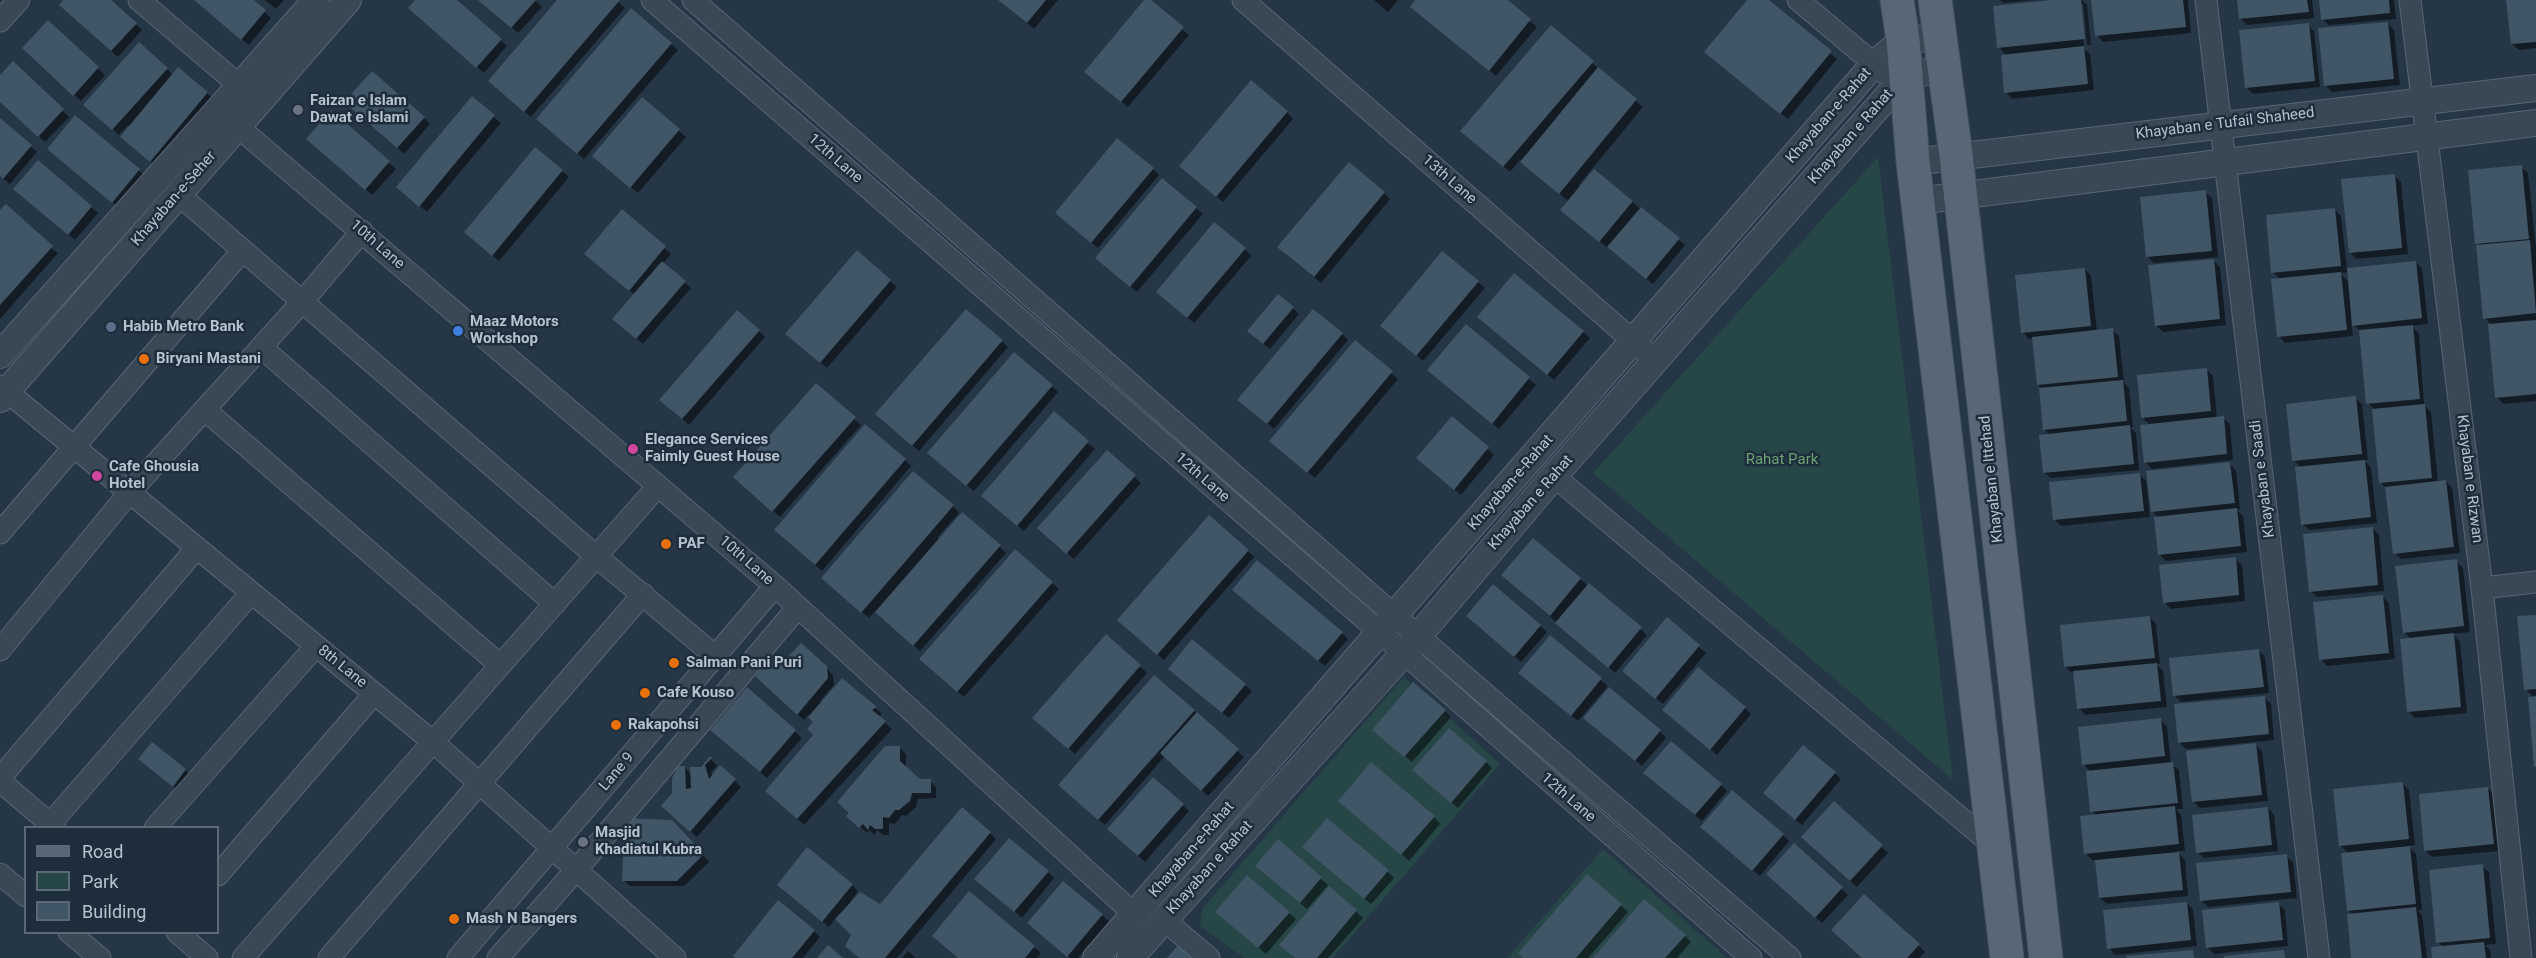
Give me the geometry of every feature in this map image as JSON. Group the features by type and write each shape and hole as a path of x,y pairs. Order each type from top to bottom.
{"main road":[{"path":"1897,0 1903,40 1902,80 1914,162 2007,958"},
{"name":"Khayaban e Ittehad","path":"1935,0 1956,155 2046,958"}],"street":[{"path":"0,21 19,0"},
{"path":"140,0 240,86"},
{"name":"Khayaban-e-Seher","path":"0,355 316,0"},
{"name":"Khayaban-e-Seher","path":"2,392 179,195 348,0"},
{"name":"12th Lane","path":"652,0 1388,625 1790,958"},
{"name":"12th Lane","path":"693,0 1388,625"},
{"name":"13th Lane","path":"1243,0 1655,360"},
{"path":"1798,0 1874,64 1902,80 1943,70"},
{"name":"Khayaban e Saadi","path":"2206,0 2319,958"},
{"name":"Khayaban e Rizwan","path":"2410,0 2482,588 2522,958"},
{"path":"1903,40 1941,37"},
{"name":"Khayaban-e-Rahat","path":"1096,958 1874,64 1903,40"},
{"name":"Khayaban e Rahat","path":"1130,958 1411,644 1554,476 1902,80"},
{"name":"Khayaban e Tufail Shaheed","path":"1914,162 1956,155 2536,88"},
{"path":"1918,201 2536,123"},
{"name":"10th Lane","path":"237,126 775,586 1135,915"},
{"path":"179,195 597,557 644,594 714,655"},
{"path":"0,651 129,494 302,302 362,231"},
{"path":"0,533 243,250"},
{"path":"261,347 555,604"},
{"name":"8th Lane","path":"2,392 74,447 432,741 675,958"},
{"path":"205,410 500,665"},
{"path":"1554,476 1994,846"},
{"path":"243,958 658,486"},
{"path":"196,549 0,779 52,826 251,593"},
{"path":"2482,588 2536,582"},
{"name":"Lane 9","path":"458,958 775,586"},
{"path":"329,958 644,594"},
{"path":"498,958 577,869 798,607"},
{"name":"12th Lane","path":"1411,644 1751,958"},
{"path":"157,826 316,646"},
{"path":"219,874 374,694"},
{"path":"0,874 24,894"},
{"path":"1163,919 1209,958"},
{"path":"70,934 100,958"},
{"path":"178,934 207,958"}],"green space":[{"name":"Rahat Park","path":"1878,157 1953,780 1593,473"},
{"path":"1404,677 1500,764 1333,958 1244,958 1200,926 1202,909"},
{"path":"1603,849 1727,958 1507,958"}],"building":[{"path":"63,0 111,0 137,23 111,51 59,5"},
{"path":"194,0 254,0 266,10 241,40"},
{"path":"415,0 457,0 502,39 476,68 408,8"},
{"path":"478,0 536,0 511,28"},
{"path":"557,0 620,0 524,112 488,81"},
{"path":"998,0 1046,0 1027,23"},
{"path":"1144,0 1151,0 1184,27 1121,102 1084,72"},
{"path":"1415,0 1508,0 1531,19 1489,71 1410,7"},
{"path":"1747,0 1769,0 1832,51 1780,114 1704,52"},
{"path":"2052,0 2081,0 2085,39 1997,48 1993,6"},
{"path":"2091,0 2183,0 2186,27 2095,36"},
{"path":"2237,0 2307,0 2309,12 2239,19"},
{"path":"2319,0 2389,0 2390,13 2321,20"},
{"path":"2506,0 2536,0 2536,42 2511,44"},
{"path":"631,8 672,43 577,154 536,119"},
{"path":"48,20 99,67 73,96 22,48"},
{"path":"2388,22 2394,79 2324,86 2318,28"},
{"path":"2309,23 2315,81 2245,88 2239,30"},
{"path":"1551,25 1594,61 1503,167 1460,131"},
{"path":"139,42 168,68 112,130 83,105"},
{"path":"2084,46 2088,84 2004,93 2001,55"},
{"path":"13,61 64,109 38,137 0,102 0,75"},
{"path":"178,67 208,92 150,162 120,137"},
{"path":"1598,67 1637,99 1559,194 1520,162"},
{"path":"372,71 425,117 397,148 344,102"},
{"path":"1251,80 1288,111 1216,197 1179,166"},
{"path":"472,96 495,115 419,207 396,187"},
{"path":"642,97 680,129 630,188 592,156"},
{"path":"331,110 390,161 365,190 306,139"},
{"path":"75,115 140,169 112,203 47,149"},
{"path":"0,118 32,145 3,179 0,176"},
{"path":"1117,138 1154,168 1091,243 1055,213"},
{"path":"535,147 563,170 492,256 464,232"},
{"path":"38,160 92,206 68,235 13,189"},
{"path":"1349,162 1385,192 1314,277 1277,247"},
{"path":"2522,165 2529,239 2475,244 2468,170"},
{"path":"1594,169 1633,201 1599,242 1560,210"},
{"path":"2395,174 2402,248 2349,253 2341,179"},
{"path":"1162,178 1197,207 1130,287 1095,258"},
{"path":"2206,190 2212,251 2146,257 2140,197"},
{"path":"6,204 53,246 0,305 0,210"},
{"path":"1641,207 1680,238 1646,279 1607,247"},
{"path":"2335,208 2341,266 2271,273 2266,215"},
{"path":"622,209 666,246 629,291 584,254"},
{"path":"1214,222 1246,248 1187,318 1156,292"},
{"path":"2530,240 2536,313 2483,319 2476,245"},
{"path":"857,250 891,280 820,363 785,334"},
{"path":"1442,251 1479,281 1416,356 1380,326"},
{"path":"2214,259 2220,319 2155,326 2148,265"},
{"path":"662,261 686,281 636,339 612,319"},
{"path":"2416,261 2422,318 2352,326 2347,268"},
{"path":"2085,268 2091,326 2021,333 2015,275"},
{"path":"2341,272 2347,330 2277,337 2271,279"},
{"path":"1514,273 1584,331 1547,375 1477,317"},
{"path":"1278,294 1294,307 1263,344 1247,331"},
{"path":"966,309 1003,340 912,446 875,414"},
{"path":"1313,309 1343,333 1267,424 1237,400"},
{"path":"737,310 760,330 682,419 659,400"},
{"path":"2536,320 2536,394 2495,398 2488,324"},
{"path":"1466,324 1530,377 1492,424 1427,370"},
{"path":"2413,325 2420,399 2366,404 2359,330"},
{"path":"2113,328 2118,377 2037,385 2032,337"},
{"path":"1355,340 1393,371 1307,473 1269,441"},
{"path":"1014,352 1053,385 966,486 927,453"},
{"path":"2207,368 2211,411 2141,418 2137,375"},
{"path":"2123,380 2127,421 2043,430 2039,388"},
{"path":"816,383 856,417 772,512 733,477"},
{"path":"2356,396 2362,454 2292,461 2286,404"},
{"path":"2425,404 2432,478 2379,483 2372,409"},
{"path":"1054,411 1089,441 1017,526 981,496"},
{"path":"1452,416 1489,447 1454,490 1416,458"},
{"path":"2224,416 2227,454 2144,463 2140,425"},
{"path":"865,424 906,459 815,565 774,530"},
{"path":"2130,425 2134,464 2043,473 2039,435"},
{"path":"1107,450 1136,475 1066,554 1037,528"},
{"path":"2365,460 2371,517 2301,525 2295,467"},
{"path":"2230,462 2235,503 2151,512 2146,471"},
{"path":"913,471 954,505 861,613 821,578"},
{"path":"2140,473 2144,511 2053,520 2049,482"},
{"path":"2446,480 2454,547 2393,554 2385,487"},
{"path":"2237,508 2241,546 2158,555 2154,517"},
{"path":"962,512 1001,545 913,646 875,612"},
{"path":"1209,515 1249,550 1157,655 1117,620"},
{"path":"2373,527 2378,585 2309,592 2303,534"},
{"path":"1533,538 1581,578 1550,616 1501,575"},
{"path":"1015,549 1053,582 957,692 919,659"},
{"path":"2236,557 2239,595 2163,603 2159,565"},
{"path":"2457,559 2464,626 2403,633 2395,566"},
{"path":"1257,560 1343,632 1318,661 1232,590"},
{"path":"1589,583 1642,627 1608,668 1555,623"},
{"path":"1493,584 1541,625 1514,657 1466,616"},
{"path":"2383,595 2389,653 2319,660 2313,602"},
{"path":"2536,615 2536,689 2524,690 2517,616"},
{"path":"2150,616 2155,658 2064,667 2060,625"},
{"path":"1667,617 1700,645 1655,699 1622,671"},
{"path":"2454,633 2461,707 2407,712 2400,639"},
{"path":"1106,634 1141,665 1068,749 1032,718"},
{"path":"1550,635 1602,678 1571,716 1518,673"},
{"path":"1192,639 1246,684 1222,713 1168,669"},
{"path":"801,643 827,666 828,678 797,715 755,676 775,654 783,662"},
{"path":"2259,649 2264,687 2173,696 2169,658"},
{"path":"2157,663 2161,701 2077,709 2073,671"},
{"path":"1698,667 1746,707 1710,750 1662,710"},
{"path":"1154,675 1195,710 1098,820 1058,785"},
{"path":"842,678 877,707 872,710 886,721 797,819 765,791 813,735 807,729 813,722 808,717"},
{"path":"1413,682 1446,710 1404,757 1372,730"},
{"path":"747,687 796,730 760,772 710,730"},
{"path":"1609,687 1661,730 1635,761 1583,718"},
{"path":"2265,696 2269,734 2178,743 2174,704"},
{"path":"2536,696 2536,767 2534,767 2528,697"},
{"path":"1197,712 1239,749 1201,791 1160,753"},
{"path":"2161,718 2165,756 2082,765 2078,727"},
{"path":"1449,728 1487,761 1451,803 1412,770"},
{"path":"1671,741 1722,784 1695,815 1643,773"},
{"path":"152,742 186,769 173,787 138,759"},
{"path":"2256,743 2262,795 2192,802 2186,751"},
{"path":"1803,745 1836,772 1795,820 1763,793"},
{"path":"885,746 900,746 900,761 920,779 931,779 931,793 912,793 910,801 899,810 895,810 889,818 883,817 883,829 875,829 870,825 868,830 863,824 859,828 846,816 849,813 837,802"},
{"path":"710,756 712,758 705,765 709,779 720,765 736,779 690,832 661,806 672,793 672,778 678,766 685,766 686,789 691,788 690,767 701,767"},
{"path":"1371,762 1435,816 1401,855 1338,801"},
{"path":"2173,762 2178,803 2090,812 2086,771"},
{"path":"1153,777 1184,804 1138,856 1107,829"},
{"path":"2403,782 2409,839 2339,846 2333,789"},
{"path":"2488,787 2494,844 2424,851 2419,794"},
{"path":"1732,790 1784,834 1752,871 1700,827"},
{"path":"1834,801 1883,845 1850,881 1801,837"},
{"path":"2175,806 2179,844 2084,854 2080,816"},
{"path":"962,807 991,832 885,958 859,958 845,946 851,935 835,919 860,892 880,904"},
{"path":"2268,807 2272,845 2196,853 2192,815"},
{"path":"625,818 672,820 704,854 677,881 622,881"},
{"path":"1327,818 1389,870 1364,899 1302,847"},
{"path":"1009,838 1049,871 1014,912 974,879"},
{"path":"1278,839 1322,877 1300,903 1255,866"},
{"path":"1794,843 1843,887 1815,918 1766,874"},
{"path":"2410,846 2416,904 2347,911 2341,853"},
{"path":"807,847 853,884 822,922 777,885"},
{"path":"2179,852 2183,890 2099,898 2095,860"},
{"path":"2287,854 2291,892 2200,901 2196,863"},
{"path":"2483,864 2490,938 2436,943 2429,870"},
{"path":"1587,874 1622,904 1576,958 1523,958 1518,953"},
{"path":"1247,875 1290,912 1258,948 1215,912"},
{"path":"1063,881 1103,914 1067,957 1027,923"},
{"path":"1329,886 1357,910 1317,958 1295,958 1279,945"},
{"path":"969,891 1035,946 1025,958 958,958 932,936"},
{"path":"1864,894 1920,944 1907,958 1862,958 1831,930"},
{"path":"1644,899 1686,935 1665,958 1593,958"},
{"path":"778,900 815,930 792,958 735,958 733,956"},
{"path":"2187,902 2191,940 2107,949 2103,910"},
{"path":"2279,902 2283,940 2206,948 2202,910"},
{"path":"2416,907 2422,958 2351,958 2347,914"},
{"path":"2484,942 2486,958 2432,958 2431,947"},
{"path":"1179,944 1196,958 1167,958"},
{"path":"828,945 843,958 817,958"},
{"path":"2193,950 2194,958 2126,958 2126,956"},
{"path":"2284,950 2285,958 2224,958 2224,956"}],"place":[{"name":"Faizan e Islam Dawat e Islami","path":"298,110"},
{"name":"Habib Metro Bank","path":"111,327"},
{"name":"Maaz Motors Workshop","path":"458,331"},
{"name":"Biryani Mastani","path":"144,359"},
{"name":"Elegance Services Faimly Guest House","path":"633,449"},
{"name":"Cafe Ghousia Hotel","path":"97,476"},
{"name":"PAF","path":"666,544"},
{"name":"Salman Pani Puri","path":"674,663"},
{"name":"Cafe Kouso","path":"645,693"},
{"name":"Rakapohsi","path":"616,725"},
{"name":"Masjid Khadiatul Kubra","path":"583,842"},
{"name":"Mash N Bangers","path":"454,919"}]}
